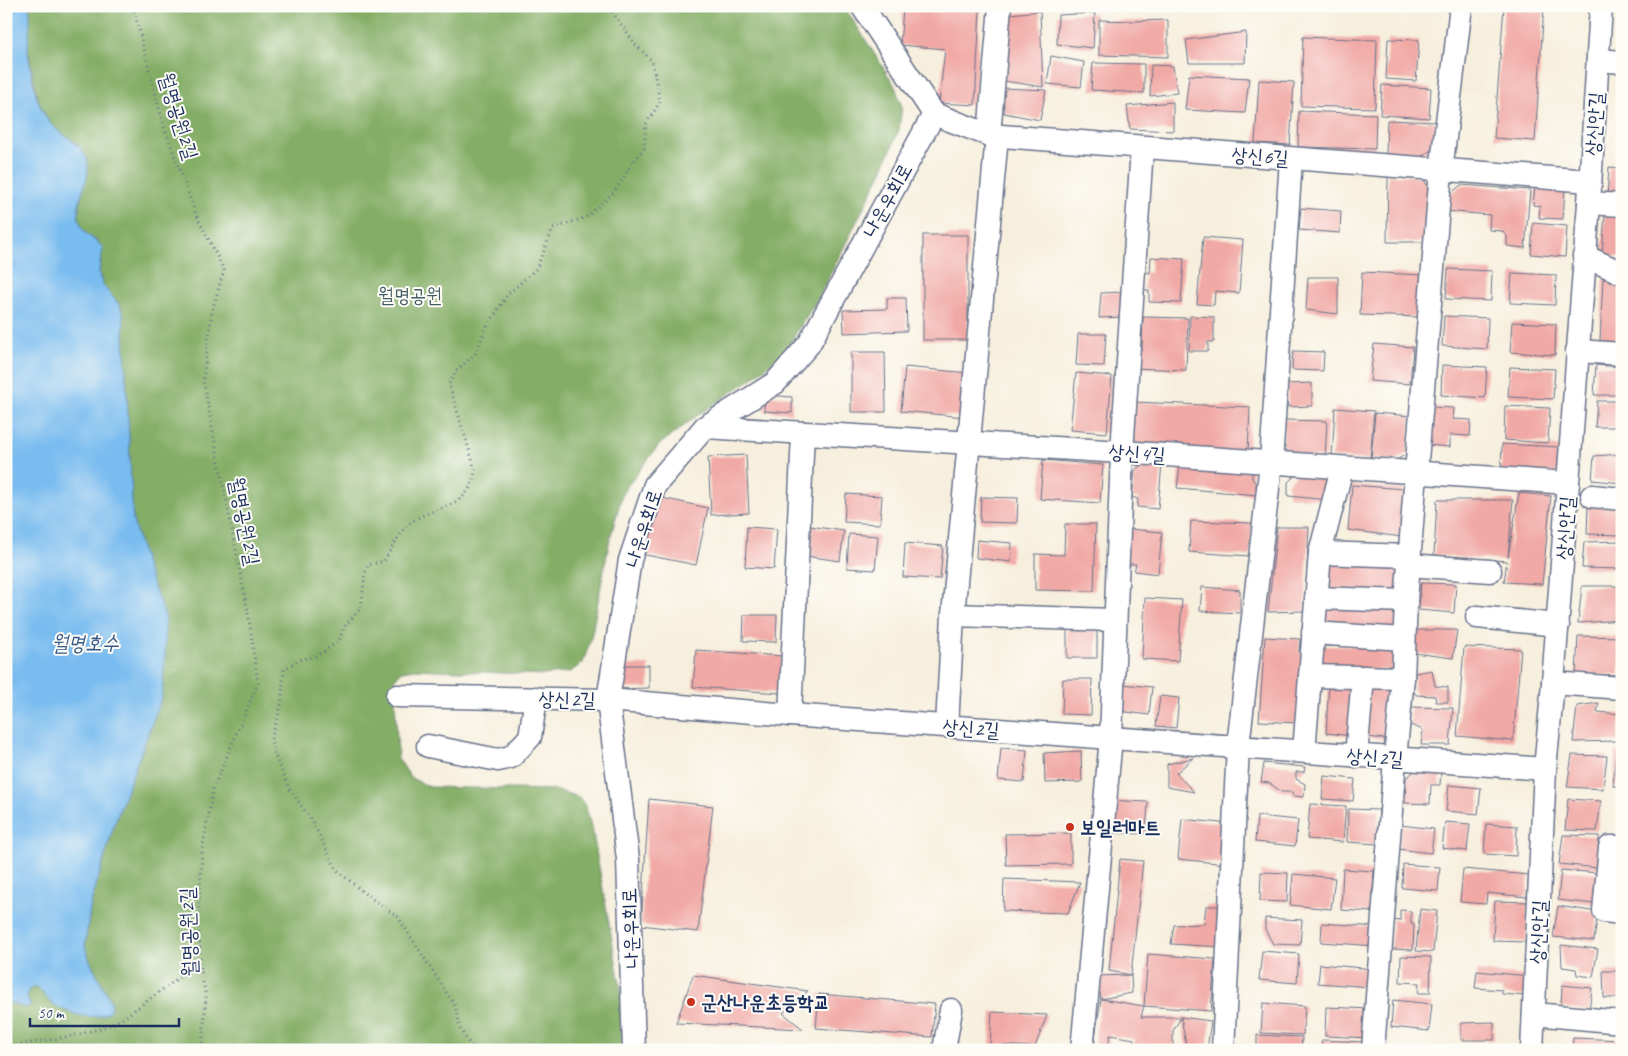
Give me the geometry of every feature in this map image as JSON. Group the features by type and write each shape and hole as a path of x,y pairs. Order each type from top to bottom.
{"street":[{"path":"862,6 934,114"},
{"path":"947,726 954,615 993,136 1000,6"},
{"path":"1373,1050 1395,758 1403,678 1409,560 1441,171 1461,6"},
{"name":"상신안길","path":"1532,1050 1545,769 1554,683 1601,6"},
{"path":"1598,60 1622,62"},
{"name":"상신6길","path":"934,114 993,136 1441,171 1589,192 1622,205"},
{"name":"나운우회로","path":"634,1050 628,859 608,700 630,560 655,484 705,427 774,383 808,344 934,114"},
{"path":"1082,1050 1112,738 1122,452 1142,148"},
{"path":"1223,1050 1238,746 1271,463 1291,159"},
{"path":"1584,256 1622,273"},
{"path":"1577,351 1622,354"},
{"name":"상신4길","path":"705,427 1122,452 1568,484"},
{"path":"790,715 803,433"},
{"path":"1304,752 1320,554 1342,468"},
{"path":"1592,496 1622,499"},
{"path":"1320,554 1409,560 1490,571"},
{"path":"1316,598 1406,601"},
{"path":"954,615 1115,620"},
{"path":"1477,617 1558,625"},
{"path":"1313,633 1404,639"},
{"path":"1310,676 1403,678"},
{"path":"1356,756 1363,677"},
{"path":"1554,683 1622,688"},
{"name":"상신2길","path":"397,696 608,700 790,715 1545,769"},
{"path":"428,746 498,760 511,758 530,737 536,698"},
{"path":"1622,847 1610,847 1604,911 1622,913"},
{"path":"944,1050 951,1010"},
{"path":"1534,1014 1622,1022"}],"path":[{"name":"월명공원2길","path":"133,6 164,127 196,214 224,270 212,311 203,380 248,612 258,683 213,789 202,851 198,922 201,970 206,997 202,1050"},
{"path":"475,1050 460,1028 455,1006 398,917 364,893 336,869 314,824 289,788 276,758 271,739 281,706 284,670 298,660 317,656 339,641 344,627 361,608 364,574 368,565 384,561 394,543 412,521 462,498 473,483 475,469 449,384 456,371 476,353 485,330 508,294 536,269 553,228 588,216 615,191 644,148 646,124 660,102 652,61 636,45 608,6"},
{"path":"6,1047 100,1029 122,1020 184,974 201,970"}],"green space":[{"name":"월명공원","path":"29,6 844,6 895,86 902,107 899,130 882,171 819,297 783,353 754,377 698,415 659,445 623,492 610,539 591,638 583,663 570,672 544,675 416,669 402,671 394,680 398,758 411,778 430,787 555,790 579,797 586,807 593,834 632,1050 6,1050 6,1001 18,1007 31,1005 27,996 31,987 37,987 46,997 93,1016 105,1015 110,1010 111,1002 90,961 85,946 91,903 115,822 162,696 165,654 147,569 133,521 123,313 120,304 104,288 99,272 102,257 98,241 88,235 82,228 79,220 80,201 88,171 75,142 54,128 38,100 28,50"}],"water":[{"name":"월명호수","path":"6,6 29,6 28,53 39,104 53,126 77,144 86,157 88,166 78,208 79,218 84,231 103,248 99,269 100,278 102,284 121,307 123,313 133,521 147,569 165,616 162,696 115,822 91,903 85,946 90,961 111,1002 110,1010 104,1014 89,1017 72,1013 56,1006 37,987 31,987 28,992 27,998 31,1005 26,1008 6,1001"}],"building":[{"path":"1504,6 1544,6 1535,141 1494,138"},
{"path":"903,8 980,9 975,105 939,103 945,49 900,45"},
{"path":"1040,11 1043,87 1004,81 1009,14"},
{"path":"1095,13 1093,48 1057,44 1058,15"},
{"path":"1099,20 1168,20 1168,57 1099,55"},
{"path":"1246,32 1245,63 1189,63 1186,40"},
{"path":"1303,37 1377,40 1375,108 1301,106"},
{"path":"1388,39 1419,40 1416,81 1386,79"},
{"path":"1051,56 1084,62 1081,87 1047,84"},
{"path":"1093,63 1144,64 1144,93 1091,90"},
{"path":"1151,65 1173,66 1177,93 1150,96"},
{"path":"1189,75 1249,78 1245,113 1185,110"},
{"path":"1259,80 1294,82 1290,145 1255,143"},
{"path":"1382,85 1431,88 1429,118 1380,115"},
{"path":"1003,88 1046,90 1040,120 1004,113"},
{"path":"1173,102 1173,131 1130,129 1127,106"},
{"path":"1299,111 1376,114 1375,149 1298,147"},
{"path":"1387,120 1436,122 1435,147 1421,157 1386,155"},
{"path":"1609,167 1622,168 1622,198 1607,197"},
{"path":"1388,175 1421,176 1430,189 1430,242 1387,242"},
{"path":"1461,185 1530,190 1525,248 1507,246 1507,236 1502,231 1489,230 1490,215 1445,211 1446,197"},
{"path":"1535,187 1565,189 1563,219 1539,218 1540,206 1533,205"},
{"path":"1301,208 1341,211 1340,233 1299,230"},
{"path":"1605,213 1622,214 1622,257 1602,255"},
{"path":"1533,223 1567,226 1565,257 1531,254"},
{"path":"923,235 968,235 968,340 923,340"},
{"path":"1203,237 1243,240 1239,293 1215,291 1214,305 1197,304"},
{"path":"1151,257 1184,259 1181,303 1149,302 1149,291 1144,289 1145,272 1150,273"},
{"path":"1448,269 1492,271 1491,301 1446,299"},
{"path":"1362,272 1422,275 1420,317 1360,315"},
{"path":"1512,273 1556,275 1555,305 1510,303"},
{"path":"1308,277 1338,277 1338,314 1306,310"},
{"path":"1603,279 1622,280 1622,331 1617,342 1600,341"},
{"path":"1124,292 1124,317 1099,318 1101,293"},
{"path":"887,298 906,298 907,331 844,333 843,310 887,309"},
{"path":"1190,316 1214,317 1214,342 1208,342 1208,351 1189,351"},
{"path":"1444,316 1488,318 1487,349 1442,346"},
{"path":"1143,317 1188,318 1186,370 1132,368 1133,348 1142,349"},
{"path":"1512,322 1556,324 1555,355 1510,352"},
{"path":"1078,334 1106,334 1104,366 1076,365"},
{"path":"1374,344 1413,347 1410,384 1370,381"},
{"path":"1293,351 1324,352 1323,371 1292,370"},
{"path":"851,352 885,352 886,412 851,412"},
{"path":"1442,365 1487,367 1485,398 1441,395"},
{"path":"1596,365 1622,367 1620,395 1594,395"},
{"path":"905,367 969,373 965,417 901,411"},
{"path":"1510,367 1555,369 1553,399 1508,397"},
{"path":"1076,373 1112,376 1107,433 1070,430"},
{"path":"1312,383 1312,406 1288,407 1287,384"},
{"path":"765,395 792,397 792,413 764,411"},
{"path":"1597,401 1616,401 1615,427 1595,427"},
{"path":"1134,402 1250,407 1248,453 1132,448"},
{"path":"1505,406 1550,408 1548,443 1504,440"},
{"path":"1430,407 1454,408 1453,419 1471,420 1470,436 1450,435 1450,447 1427,445"},
{"path":"1335,408 1374,411 1370,460 1332,457"},
{"path":"1375,413 1411,416 1408,453 1395,461 1371,459"},
{"path":"1284,420 1327,421 1325,457 1290,456 1283,443"},
{"path":"1502,444 1559,447 1557,473 1501,470"},
{"path":"1622,454 1622,483 1592,480 1594,456"},
{"path":"746,455 749,513 711,515 708,457"},
{"path":"1043,460 1103,465 1100,503 1040,499"},
{"path":"1145,462 1162,463 1158,509 1137,507 1138,499 1132,497 1135,470"},
{"path":"1180,466 1252,469 1252,478 1256,484 1257,495 1177,488"},
{"path":"1299,472 1329,475 1329,500 1288,496 1288,482"},
{"path":"1352,485 1404,489 1402,537 1348,530"},
{"path":"1519,493 1551,496 1542,584 1504,582 1507,561 1434,555 1437,500 1513,500 1508,557"},
{"path":"846,494 882,496 880,524 844,522"},
{"path":"653,496 708,508 696,565 641,554"},
{"path":"981,497 1018,498 1017,523 980,522"},
{"path":"1622,505 1622,535 1587,534 1588,506"},
{"path":"1191,521 1253,523 1250,556 1189,552"},
{"path":"1065,524 1096,524 1094,591 1035,590 1035,554 1064,555"},
{"path":"810,526 844,531 840,561 806,556"},
{"path":"747,527 777,529 774,569 745,567"},
{"path":"1277,527 1309,527 1305,611 1268,612"},
{"path":"1129,529 1162,532 1158,574 1134,571 1136,564 1126,564"},
{"path":"849,534 878,536 875,570 847,568"},
{"path":"977,540 1012,543 1011,562 976,558"},
{"path":"1622,541 1622,569 1582,568 1584,542"},
{"path":"905,543 943,546 940,579 903,577"},
{"path":"1323,563 1403,568 1403,593 1320,590"},
{"path":"1421,583 1456,584 1454,613 1419,610"},
{"path":"1582,586 1622,586 1622,620 1578,623"},
{"path":"1202,587 1240,590 1240,613 1200,611"},
{"path":"1145,598 1182,600 1178,661 1142,659"},
{"path":"1326,604 1399,609 1399,632 1325,626"},
{"path":"744,615 777,615 776,642 743,641"},
{"path":"1067,629 1097,630 1097,658 1067,658"},
{"path":"1415,630 1457,630 1453,658 1414,653"},
{"path":"1578,636 1622,637 1622,654 1618,675 1576,674"},
{"path":"1265,637 1300,639 1299,652 1304,654 1297,723 1259,721"},
{"path":"1322,646 1397,647 1397,670 1320,669"},
{"path":"1464,647 1521,649 1513,741 1457,736"},
{"path":"696,650 782,656 780,693 693,687"},
{"path":"615,665 649,665 649,688 615,689"},
{"path":"1432,670 1435,686 1448,687 1448,702 1436,702 1435,696 1416,695 1413,690 1415,673"},
{"path":"1063,679 1092,679 1091,715 1062,714"},
{"path":"1329,682 1357,682 1352,736 1326,733"},
{"path":"1369,683 1395,687 1386,739 1366,737"},
{"path":"1122,684 1152,687 1149,715 1119,711"},
{"path":"1160,696 1179,698 1176,728 1156,726"},
{"path":"1599,703 1597,712 1621,714 1618,741 1573,742 1577,706"},
{"path":"1411,707 1453,708 1450,745 1421,745 1423,730 1410,725"},
{"path":"1001,748 1027,750 1024,782 998,780"},
{"path":"1081,751 1082,782 1045,783 1044,753"},
{"path":"1616,751 1622,751 1622,787 1613,786"},
{"path":"1572,755 1607,756 1603,789 1567,787"},
{"path":"1193,758 1176,773 1194,792 1167,787 1167,764"},
{"path":"1264,763 1305,767 1304,772 1296,772 1296,779 1305,784 1304,797 1293,796 1292,792 1282,792 1269,783 1261,782"},
{"path":"1417,769 1441,770 1440,785 1431,785 1430,804 1405,803 1406,778"},
{"path":"1324,776 1355,779 1353,801 1322,799"},
{"path":"1449,785 1481,788 1478,814 1446,811"},
{"path":"649,799 713,806 698,932 641,925"},
{"path":"1568,799 1601,801 1597,831 1565,830"},
{"path":"1105,800 1148,802 1146,834 1116,833"},
{"path":"1310,804 1346,806 1343,842 1307,839"},
{"path":"1348,809 1379,810 1377,844 1347,842"},
{"path":"1257,816 1298,820 1295,846 1255,842"},
{"path":"1182,819 1230,824 1226,864 1178,859"},
{"path":"1445,822 1470,824 1467,851 1442,848"},
{"path":"1486,824 1517,826 1516,856 1484,854"},
{"path":"1401,825 1434,829 1431,853 1398,849"},
{"path":"1071,833 1071,864 1006,865 1005,834"},
{"path":"1563,835 1599,836 1598,868 1559,864"},
{"path":"1614,854 1622,855 1622,900 1611,899"},
{"path":"1120,859 1143,861 1131,975 1109,971"},
{"path":"1403,864 1440,867 1438,891 1402,888"},
{"path":"1343,869 1374,871 1372,912 1341,910"},
{"path":"1463,869 1529,875 1527,897 1487,893 1486,904 1460,902"},
{"path":"1561,870 1599,873 1595,904 1558,900"},
{"path":"1261,872 1288,873 1287,902 1260,901"},
{"path":"1293,874 1335,878 1331,909 1290,905"},
{"path":"1004,879 1080,882 1068,913 1003,911"},
{"path":"1495,901 1528,902 1526,942 1493,941"},
{"path":"1206,906 1228,906 1224,947 1171,944 1174,925 1204,924"},
{"path":"1558,906 1598,912 1594,941 1553,937"},
{"path":"1420,909 1437,911 1433,952 1416,951"},
{"path":"1400,910 1411,911 1411,923 1414,923 1413,950 1391,949 1392,920 1400,921"},
{"path":"1265,918 1302,920 1300,945 1273,944 1265,929"},
{"path":"1322,923 1377,927 1376,946 1321,942"},
{"path":"1561,945 1598,949 1593,977 1577,975 1576,969 1562,967"},
{"path":"1262,951 1299,954 1297,983 1259,980"},
{"path":"1148,954 1215,959 1211,1011 1144,1006"},
{"path":"1401,956 1431,957 1430,993 1418,993 1419,983 1400,982"},
{"path":"1320,964 1373,969 1371,987 1318,983"},
{"path":"1477,971 1528,976 1526,996 1502,994 1502,990 1475,988"},
{"path":"1603,971 1622,971 1622,998 1604,998"},
{"path":"693,975 808,991 783,1013 803,1029 676,1023"},
{"path":"1131,975 1132,993 1101,999 1097,976"},
{"path":"1562,985 1592,988 1589,1011 1561,1007"},
{"path":"819,994 935,1004 932,1037 816,1028"},
{"path":"1101,999 1144,1006 1141,1017 1181,1017 1173,1031 1173,1050 1131,1050 1134,1039 1110,1035 1108,1050 1093,1050"},
{"path":"1393,1000 1432,1004 1429,1031 1391,1027"},
{"path":"1263,1003 1305,1006 1303,1035 1261,1033"},
{"path":"1326,1007 1371,1009 1369,1038 1325,1036"},
{"path":"992,1012 1047,1015 1035,1047 990,1045"},
{"path":"1181,1017 1211,1021 1207,1050 1187,1050"},
{"path":"1494,1022 1494,1040 1461,1040 1461,1023"},
{"path":"1257,1035 1302,1037 1301,1050 1257,1050"},
{"path":"1573,1038 1622,1040 1622,1050 1572,1050"},
{"path":"1322,1040 1366,1042 1366,1050 1321,1050"}],"place":[{"name":"보일러마트","path":"1070,827"},
{"name":"군산나운초등학교","path":"691,1002"}]}
